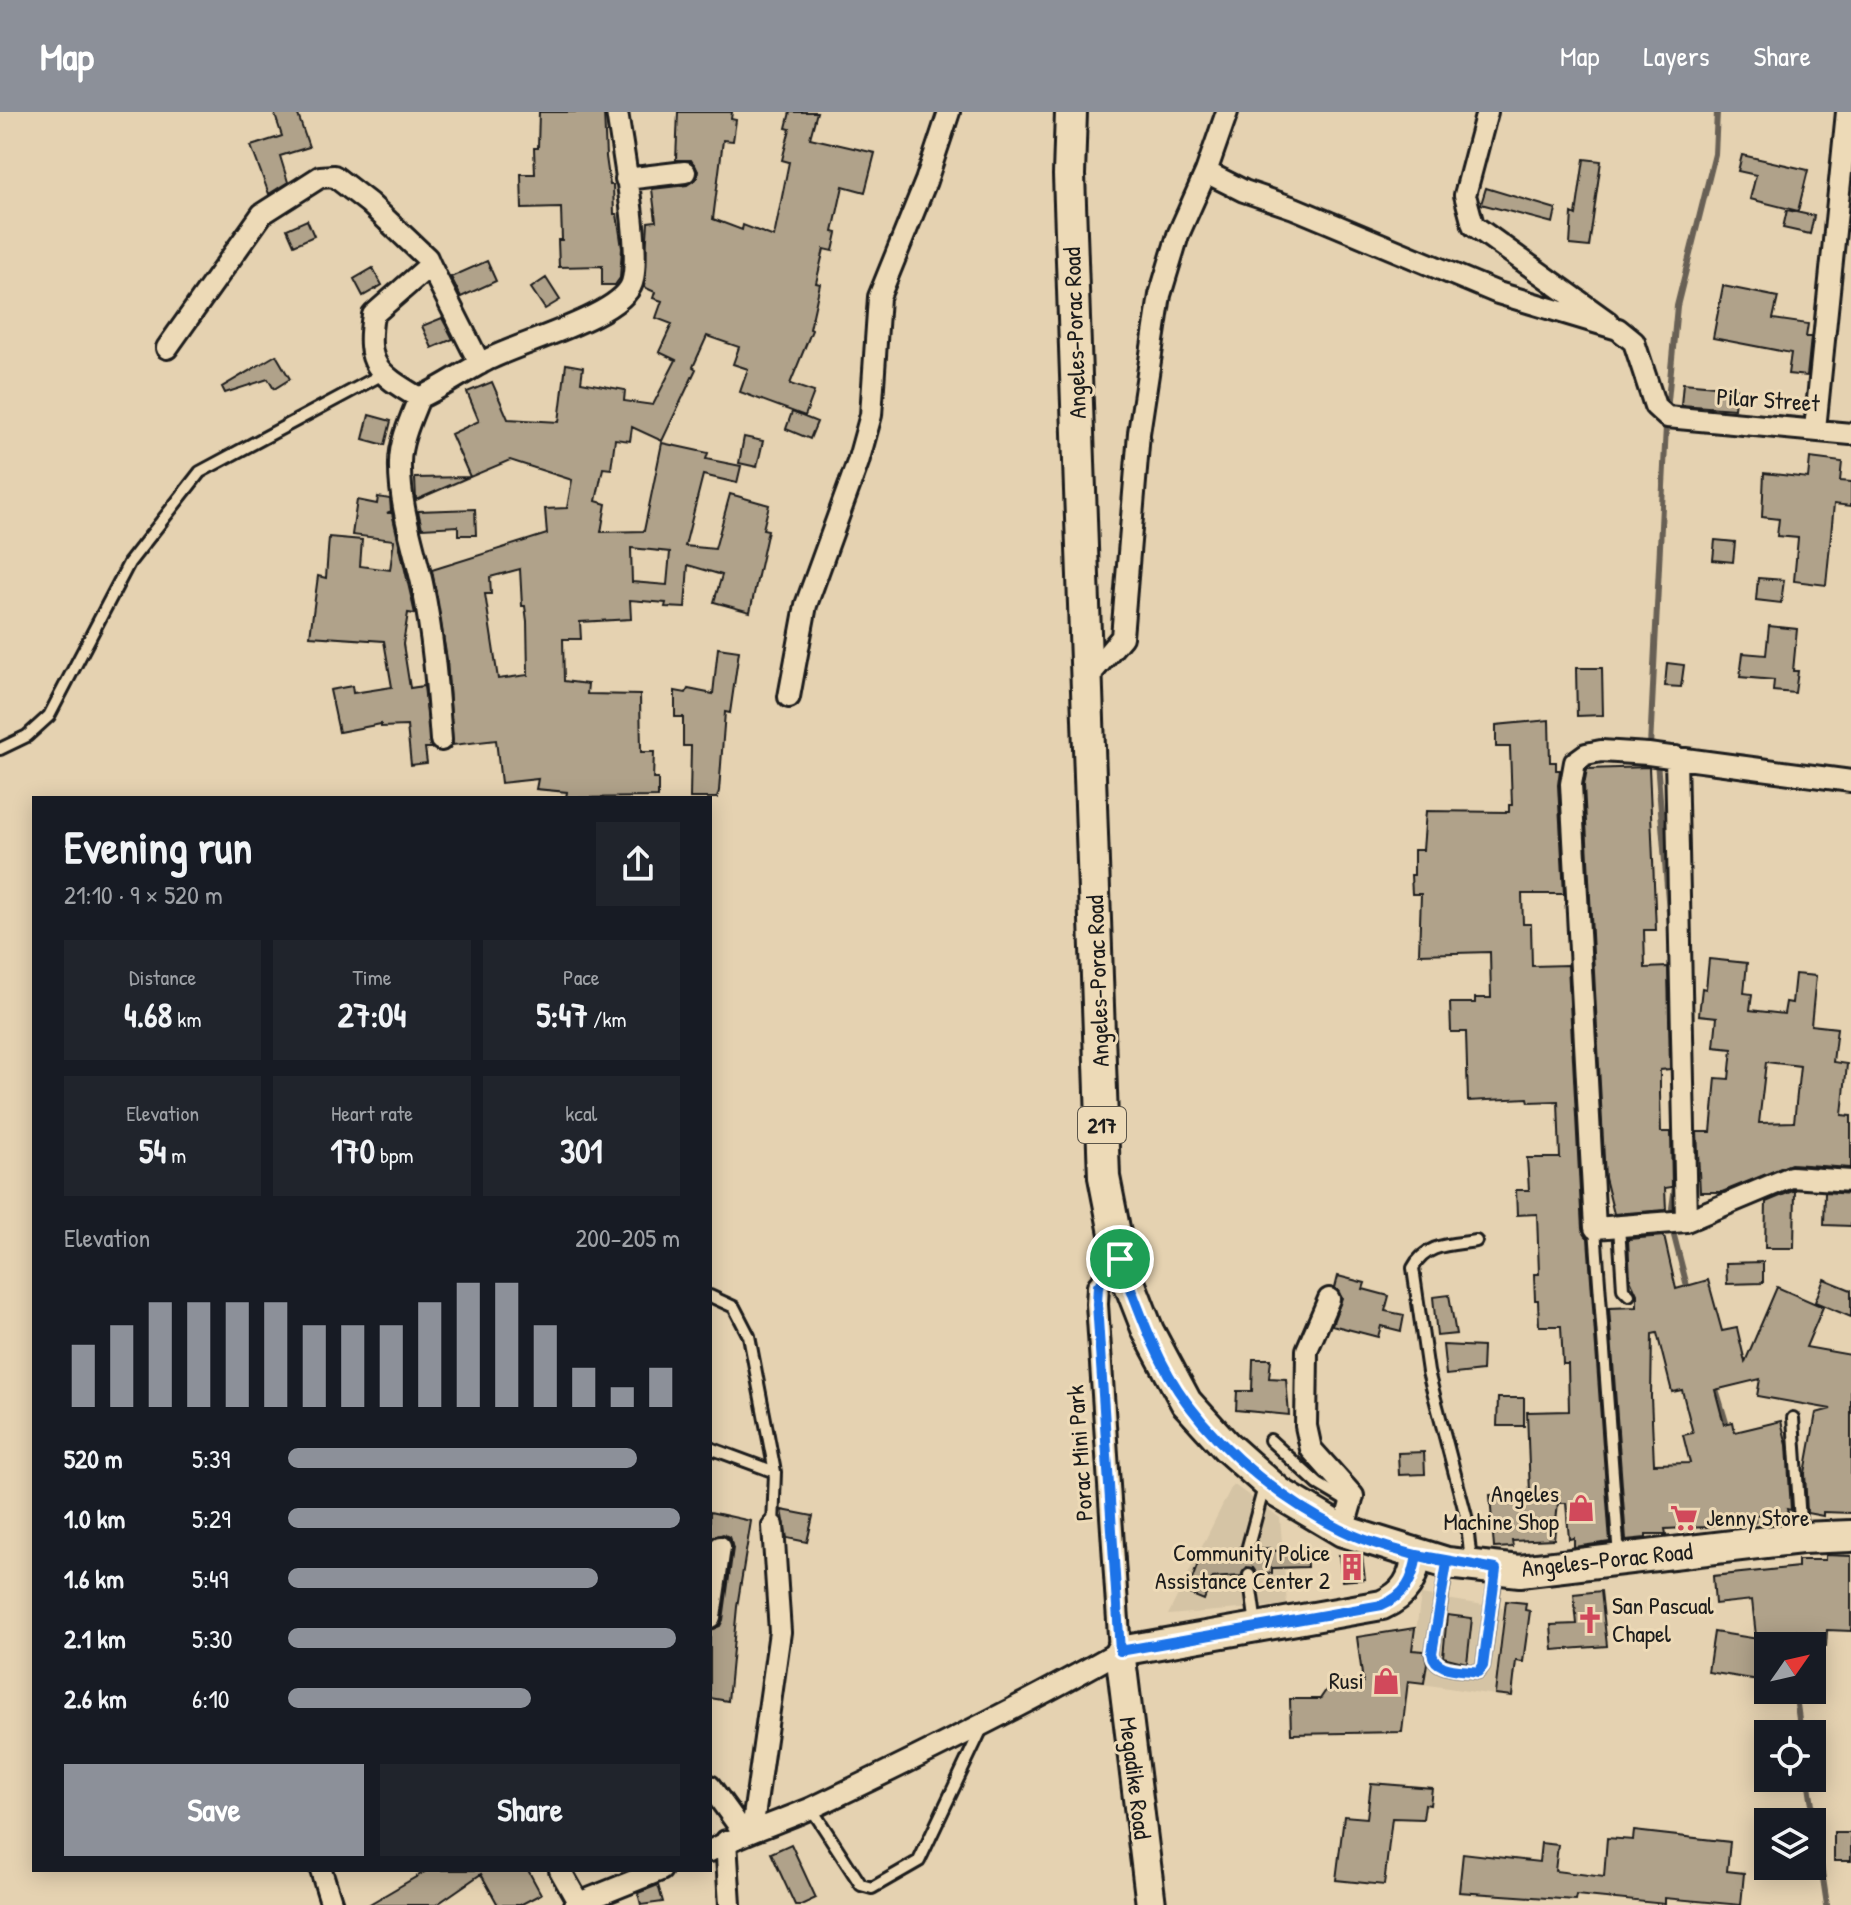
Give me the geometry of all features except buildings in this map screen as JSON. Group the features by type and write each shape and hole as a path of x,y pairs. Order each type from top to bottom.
{"main road":[{"name":"Angeles-Porac Road","path":"1071,112 1069,175 1104,1177 1120,1259 1148,1331 1186,1402 1226,1446 1279,1493 1347,1518 1417,1555 1471,1566 1520,1571 1801,1538 1851,1536"},
{"path":"1120,1651 1382,1605 1403,1593 1410,1584 1417,1555"},
{"name":"Megadike Road","path":"1120,1651 1151,1905"}],"street":[{"path":"441,740 432,641 422,582 409,538 400,462 419,398 480,364 570,327 623,297 632,284 635,255 617,112"},
{"path":"789,697 806,605 858,462 871,415 879,297 926,181 949,112"},
{"path":"1088,677 1122,637 1139,433 1160,295 1178,235 1206,172 1227,112"},
{"path":"1487,112 1465,195 1473,225 1550,277 1618,329"},
{"path":"1815,429 1847,112"},
{"path":"626,179 685,172"},
{"path":"1206,172 1244,191 1498,293 1618,329"},
{"path":"167,348 262,214 320,177 334,176 346,183 427,258 480,364"},
{"path":"419,398 381,375 369,343 373,315 430,265"},
{"name":"Pilar Street","path":"1618,329 1634,342 1655,406 1667,417 1851,434"},
{"path":"1851,781 1676,757 1601,751 1586,754 1575,762 1573,773 1595,1228 1686,1221 1791,1177 1851,1181"},
{"path":"1676,757 1686,1221"},
{"name":"Porac Mini Park","path":"1120,1259 1098,1286 1097,1304 1120,1651"},
{"path":"1329,1299 1307,1350 1306,1426 1311,1449 1351,1491 1347,1518"},
{"path":"730,1905 733,1839 780,1632 773,1526"},
{"path":"712,1603 720,1547"},
{"path":"733,1839 811,1808 983,1726 1120,1651"},
{"path":"712,1791 733,1839"},
{"path":"322,1872 332,1905"},
{"path":"561,1872 576,1904 656,1872"}],"lane":[{"path":"0,749 27,736 49,716 129,563 200,472 381,375"},
{"path":"1619,1226 1623,1289 1629,1295"},
{"path":"1595,1228 1619,1560"},
{"path":"1471,1566 1432,1653 1433,1661 1438,1666 1478,1672 1483,1666 1466,1516 1428,1372 1413,1268 1420,1255 1433,1247 1476,1241"},
{"path":"712,1297 734,1307 749,1336 775,1472 773,1526"},
{"path":"1793,1418 1801,1538"},
{"path":"1270,1440 1318,1484 1347,1518"},
{"path":"712,1449 775,1472"},
{"path":"1247,1550 1266,1481"},
{"path":"1249,1575 1256,1626"},
{"path":"811,1808 861,1885 872,1888 919,1861 983,1726"}],"shaded area":[{"path":"1233,1484 1280,1518 1287,1605 1168,1615"},
{"path":"1421,1595 1503,1608 1494,1695 1409,1682"}],"waterway":[{"path":"1667,411 1677,306 1715,154 1717,112"},
{"path":"1650,747 1666,426"},
{"path":"1657,761 1670,925"},
{"path":"1672,1208 1676,1179"},
{"path":"1672,1228 1688,1290"},
{"path":"1714,1382 1728,1429"},
{"path":"1751,1509 1754,1521"},
{"path":"1787,1626 1788,1632"},
{"path":"1797,1704 1799,1720"},
{"path":"1810,1792 1827,1905"}],"place":[{"name":"Angeles Machine Shop","path":"1581,1508"},
{"name":"Jenny Store","path":"1684,1518"},
{"name":"Community Police Assistance Center 2","path":"1352,1567"},
{"name":"San Pascual Chapel","path":"1590,1620"},
{"name":"Rusi","path":"1386,1681"}],"route":[{"path":"1120,1259 1098,1286 1097,1304 1120,1651 1382,1605 1394,1600 1410,1584 1417,1555 1447,1563 1496,1569 1483,1666 1478,1672 1438,1666 1433,1661 1447,1563 1343,1531 1279,1493 1226,1446 1186,1402 1148,1331 1120,1259"}]}
